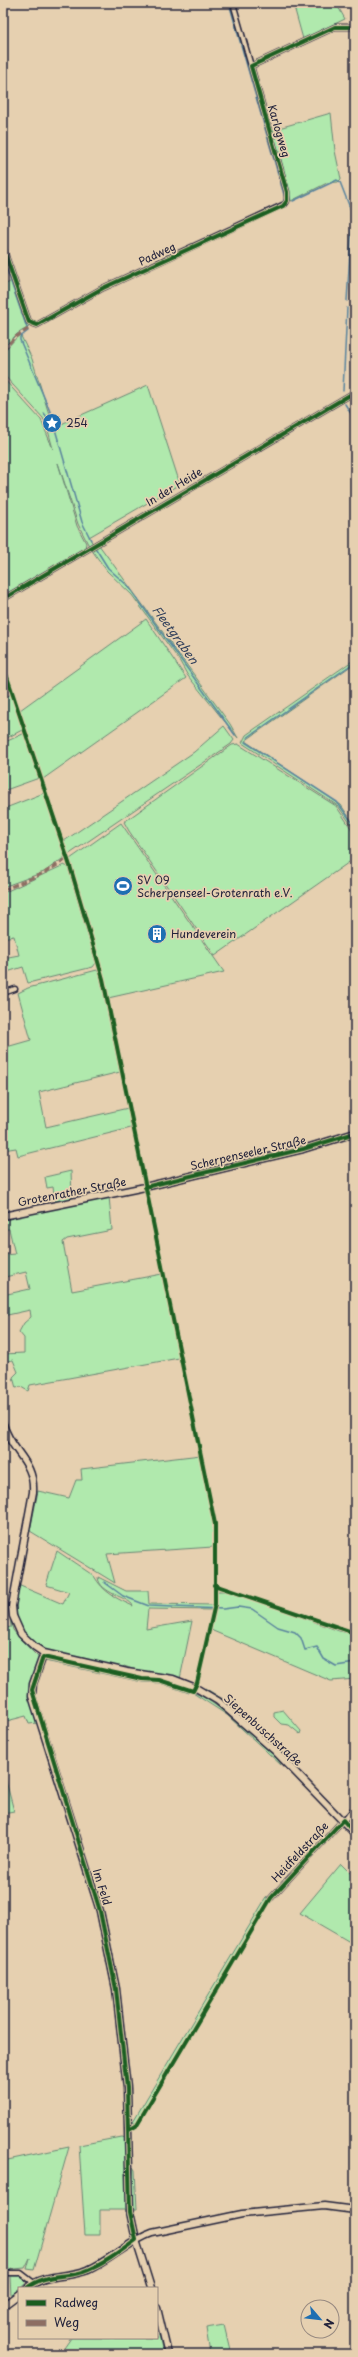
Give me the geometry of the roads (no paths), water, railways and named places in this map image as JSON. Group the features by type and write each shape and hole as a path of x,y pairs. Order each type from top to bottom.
{"street":[{"name":"Karlogweg","path":"232,3 287,192 288,201"},
{"path":"251,66 335,27 355,27"},
{"name":"Padweg","path":"3,248 26,314 30,322 34,325 41,323 103,288 283,206 288,201"},
{"name":"In der Heide","path":"3,599 355,392"},
{"path":"3,993 15,989"},
{"name":"Scherpenseeler Straße","path":"145,1187 303,1149 355,1133"},
{"name":"Grotenrather Straße","path":"3,1216 145,1187"},
{"path":"3,1427 31,1471 34,1481 13,1596 12,1613 21,1634 35,1648 44,1653"},
{"name":"Siepenbuschstraße","path":"44,1653 127,1672 164,1677 196,1688 234,1713 274,1750 355,1834"},
{"name":"Im Feld","path":"44,1653 33,1684 32,1696 104,1929 116,1989 127,2088 130,2134 130,2212 136,2240 151,2287"},
{"name":"Heidfeldstraße","path":"271,1898 355,1807"},
{"path":"28,2287 34,2283 51,2277 90,2269 136,2240 152,2233 233,2215 324,2206 355,2210"},
{"path":"3,2273 21,2273 34,2283"},
{"path":"3,2306 18,2295"},
{"path":"158,2312 168,2354"}],"waterway":[{"path":"229,3 285,198 282,204"},
{"path":"293,201 337,180 340,182 352,213 347,301"},
{"path":"3,259 28,331 20,337 20,340 53,419 51,423"},
{"path":"343,391 347,308"},
{"path":"345,404 355,420"},
{"name":"Fleetgraben","path":"44,413 51,423"},
{"name":"Fleetgraben","path":"55,429 82,522 91,540"},
{"name":"Fleetgraben","path":"96,549 108,568 128,586 235,735"},
{"path":"247,738 355,662"},
{"name":"Fleetgraben","path":"245,742 337,802 355,826"},
{"path":"104,1582 123,1596 149,1606 223,1609 238,1607 252,1609 278,1627 295,1632 301,1638 305,1650 317,1647 324,1659 336,1666 355,1663"}],"place":[{"name":"254","path":"52,423"},
{"name":"SV 09 Scherpenseel-Grotenrath e.V.","path":"123,886"},
{"name":"Hundeverein","path":"157,934"}]}
